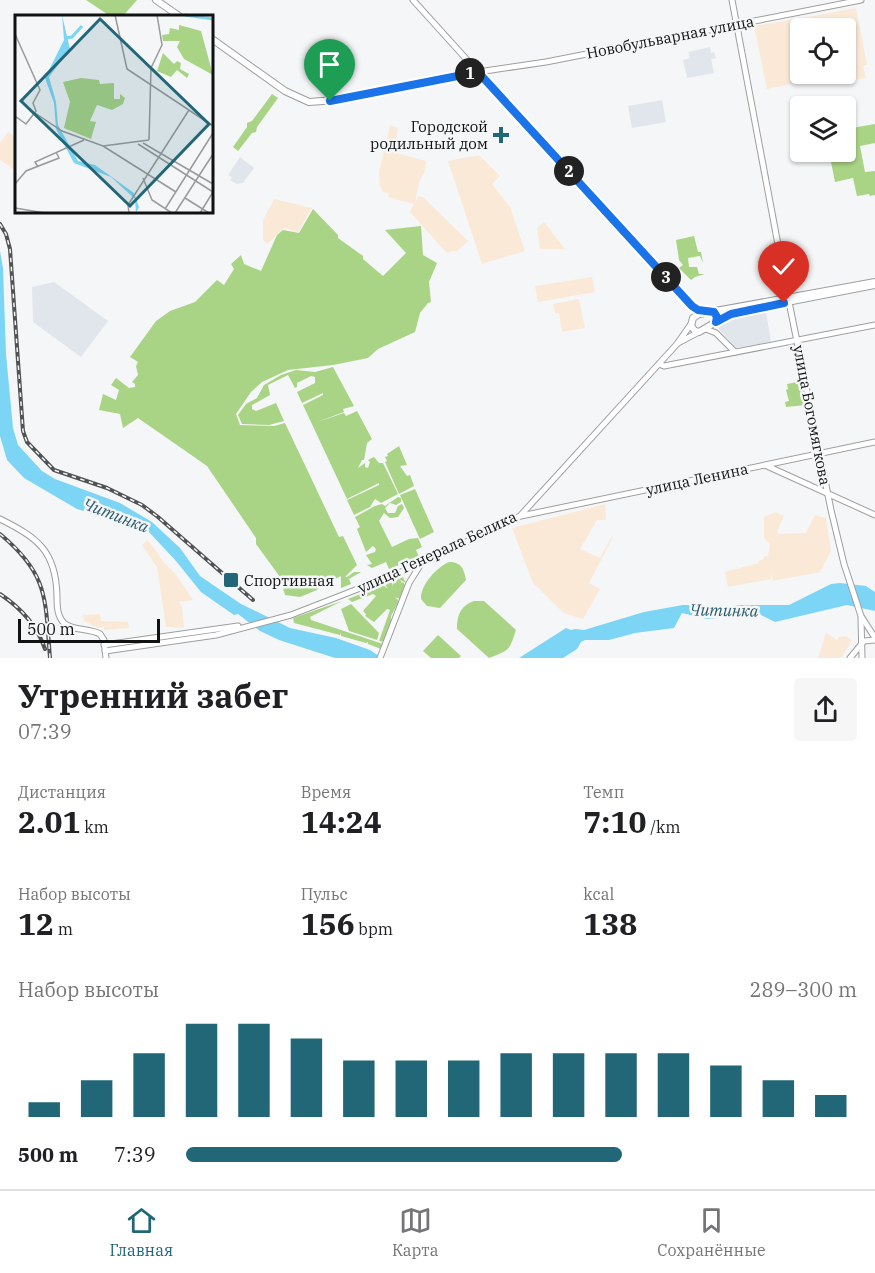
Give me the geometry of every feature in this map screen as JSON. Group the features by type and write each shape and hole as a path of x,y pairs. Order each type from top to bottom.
{"main road":[{"path":"156,0 178,15"},
{"path":"413,0 692,306 698,310 714,312"},
{"name":"улица Богомягкова","path":"732,0 788,300 827,492 844,564 861,616"},
{"name":"Новобульварная улица","path":"736,23 848,0"},
{"name":"Новобульварная улица","path":"213,40 285,91 305,101 318,102 861,0"},
{"path":"677,344 699,314 875,283"},
{"path":"677,344 731,314 788,300"},
{"path":"692,306 693,330 716,333 735,352"},
{"path":"714,312 717,317 716,333"},
{"path":"661,365 875,325"},
{"name":"улица Генерала Белика","path":"105,648 235,629 291,614 401,572 507,523 520,516 661,365 677,344"},
{"name":"улица Ленина","path":"520,516 875,442"},
{"path":"765,465 875,515"},
{"path":"831,510 835,501 842,499"},
{"path":"0,519 28,533 43,547 54,570 57,608 61,619 68,626 98,633 104,640 106,658"},
{"path":"380,657 410,583 422,563"},
{"path":"401,572 408,577 410,583"},
{"path":"861,616 875,639"},
{"path":"861,616 862,658"},
{"path":"850,658 861,644 868,639 875,639"}],"shaded area":[{"path":"856,8 867,65 863,66 866,78 856,80 856,18 802,18"},
{"path":"790,20 791,84 767,89 754,26"},
{"path":"710,47 711,53 714,52 716,58 711,59 714,73 687,78 683,60 690,58 688,52"},
{"path":"662,100 666,122 632,128 628,106"},
{"path":"390,125 398,128 393,152 426,161 415,203 419,196 424,198 468,241 457,251 447,253 410,212 414,204 388,197 389,193 383,192 379,173"},
{"path":"8,132 15,137 15,170 0,160 0,143"},
{"path":"479,155 500,176 492,184 510,207 525,251 482,264 448,161"},
{"path":"240,157 254,168 243,183 237,184 230,180 232,177 228,175"},
{"path":"274,199 312,208 298,232 284,228 267,244 263,240 263,220"},
{"path":"544,222 565,249 540,249 537,228"},
{"path":"592,277 595,292 538,302 535,286"},
{"path":"54,282 108,321 81,357 33,322 32,287"},
{"path":"579,299 585,328 562,332 559,313 555,313 553,304"},
{"path":"766,312 771,342 736,348 717,327 731,318"},
{"path":"605,504 606,520 597,520 580,549 600,558 613,537 589,583 600,589 583,619 564,613 533,583 512,528"},
{"path":"775,512 784,516 778,534 806,533 815,515 826,518 831,551 820,572 773,581 771,572 771,579 728,587 725,572 759,563 758,561 764,559 764,556 768,556 770,544 764,538 764,517"},
{"path":"147,540 163,562 174,572 193,600 179,602 182,607 184,628 166,627 157,567 142,545"},
{"path":"100,614 101,621 128,622 129,628 104,630 104,627 98,628 84,621 83,615"},
{"path":"826,633 837,640 845,636 852,640 841,658 818,658"}],"green space":[{"path":"86,0 137,0 124,15 108,15"},
{"path":"272,94 278,98 257,127 256,132 252,133 238,151 233,147 247,127 247,123 252,121"},
{"path":"875,124 875,143 860,146 865,172 875,171 875,195 857,196 853,178 835,182 831,162 856,162 856,127"},
{"path":"313,209 338,235 338,238 363,256 363,259 383,276 406,253 385,230 421,226 423,255 437,263 429,282 431,302 420,313 415,332 378,349 368,358 288,370 262,382 251,392 236,414 240,425 274,426 285,423 339,537 343,536 357,565 345,577 354,572 361,572 349,579 351,584 341,588 341,576 300,597 285,595 280,577 256,544 256,538 207,466 138,418 123,428 120,414 99,410 103,394 116,400 119,390 111,385 116,378 129,388 135,387 132,382 138,375 136,366 138,362 130,357 156,321 170,311 195,302 217,280 224,285 234,269 231,264 241,255 244,264 261,271 277,235 283,230 299,233"},
{"path":"694,236 703,263 700,256 688,258 689,267 697,267 699,274 705,274 691,280 679,268 683,265 679,260 676,240"},
{"path":"333,367 354,406 317,422 344,413 346,416 357,411 372,439 367,443 364,460 358,468 365,463 365,467 368,468 370,462 368,460 374,457 379,463 383,463 398,494 381,503 375,499 370,507 354,515 347,500 379,483 347,499 303,405 323,393 302,403 297,392 315,383 315,377 311,376 297,383 295,388 288,375 268,385 270,395 252,405 252,409 256,411 276,403 284,421 269,425 242,424 238,415 246,404 257,398 264,385 281,375 296,370 315,372"},
{"path":"802,381 806,405 786,407 785,402 789,401 787,384"},
{"path":"399,446 407,465 400,466 407,476 410,475 414,486 399,494 385,457"},
{"path":"415,489 434,532 420,539 400,495"},
{"path":"398,497 401,498 401,502 396,505 390,503 385,508 388,513 395,513 398,506 402,504 404,508 398,517 390,518 384,513 379,521 392,547 409,539 418,538 422,547 416,550 419,557 389,569 386,562 372,568 367,565 372,564 366,555 375,552 376,549 373,546 366,552 355,517 375,506 382,504 385,506"},
{"path":"449,562 460,565 466,580 440,608 427,606 421,599 426,582"},
{"path":"398,579 402,582 400,584 403,582 405,585 400,599 395,597 399,601 391,616 391,623 384,642 379,641 390,610 387,609 374,622 365,616 363,611 376,596 373,594 352,602 348,599 383,585 388,589 385,584 392,582 392,587 393,581"},
{"path":"342,601 310,617 311,620 383,644 381,649 368,642 341,636 341,633 340,635 294,623 293,618"},
{"path":"474,601 484,601 516,630 508,649 489,658 457,629 460,612"},
{"path":"351,604 379,633 377,640 349,631 341,609"},
{"path":"438,635 461,656 459,658 431,658 423,651"}],"water":[{"name":"Читинка","path":"0,251 13,428 18,445 42,471 55,479 120,503 152,522 180,548 200,576 241,604 290,628 336,638 370,650 382,658 335,658 279,640 260,631 238,614 234,615 201,592 147,530 77,509 24,478 7,460 0,436"},
{"name":"Читинка","path":"831,584 866,586 875,592 875,611 847,605 775,622 759,614 707,619 682,613 674,628 635,633 609,640 585,640 577,649 563,658 519,658 566,628 584,630 644,612 683,605 728,609 737,605 789,605"}],"railway":[{"path":"0,224 6,234 10,249 23,431 27,442 54,470 107,488 142,505 253,600"},
{"path":"0,534 28,562 42,589 50,658"},
{"path":"0,594 27,618 38,632 45,649"}],"place":[{"name":"Городской родильный дом","path":"501,135"},
{"name":"Спортивная","path":"231,580"}],"route":[{"path":"330,101 478,72 692,306 698,310 714,312 717,317 716,322 731,314 784,303"}]}
